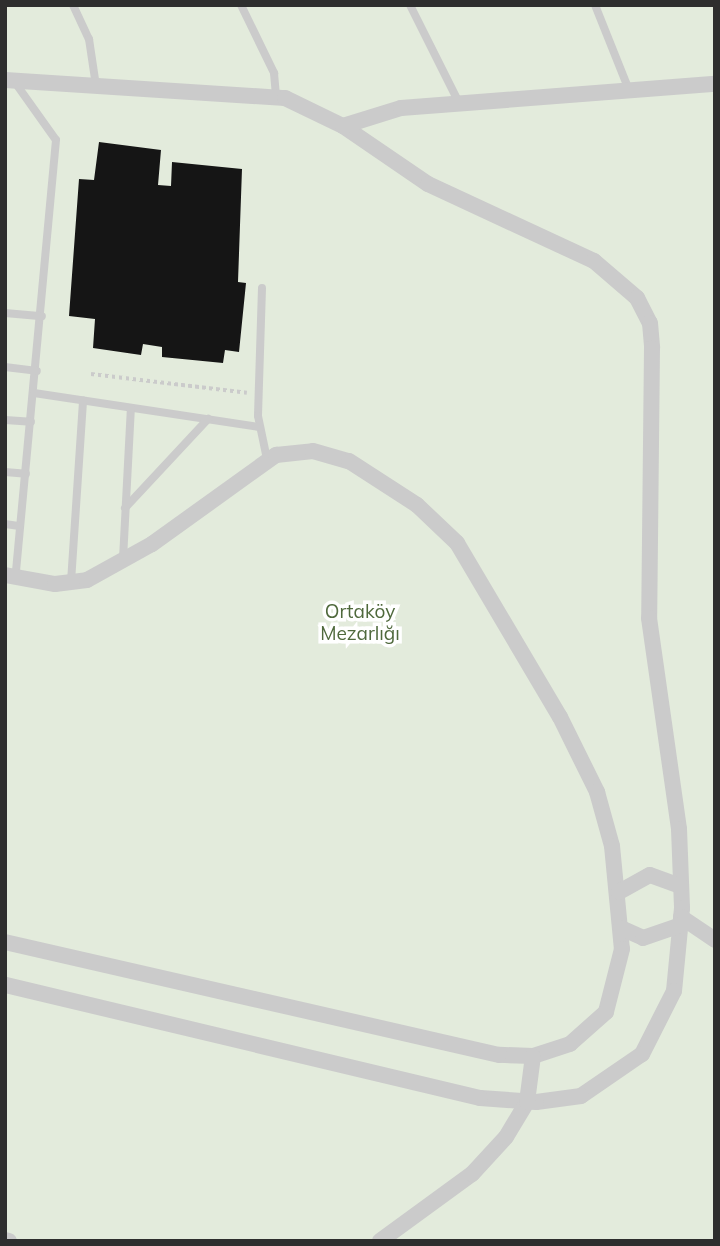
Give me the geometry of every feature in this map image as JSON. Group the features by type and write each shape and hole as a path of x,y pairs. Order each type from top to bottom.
{"street":[{"path":"5,985 480,1098 527,1102 581,1096 642,1054 674,991 681,921 681,886 649,618 650,323 637,298 594,261 428,184 343,126 276,98 10,80"},
{"path":"343,126 381,111 715,84"},
{"path":"5,942 499,1055 533,1056 570,1044 606,1012 621,966 619,892 597,792 457,543 417,505 349,461 313,451 267,459 123,562 71,583 10,577"},
{"path":"619,892 650,875 681,886"},
{"path":"621,928 643,938 681,921"},
{"path":"681,921 715,940"},
{"path":"380,1241 472,1174 527,1102 533,1056"}],"lane":[{"path":"73,5 89,39 96,86"},
{"path":"241,5 274,73 276,98"},
{"path":"410,5 459,103"},
{"path":"595,5 630,92"},
{"path":"10,80 56,140 37,371 20,526 10,577"},
{"path":"262,288 259,427 267,459"},
{"path":"5,313 42,316"},
{"path":"5,367 37,371"},
{"path":"34,393 259,427"},
{"path":"71,583 83,400"},
{"path":"123,562 131,408"},
{"path":"125,508 208,419"},
{"path":"5,420 31,422"},
{"path":"5,472 26,474"},
{"path":"5,524 20,526"}],"path":[{"path":"90,374 259,394"}],"green space":[{"name":"Ortaköy Mezarlığı","path":"5,5 715,5 715,1241 5,1241"}],"building":[{"path":"99,142 161,150 158,185 171,186 172,162 242,169 238,282 246,283 239,352 225,350 223,363 162,357 162,347 143,344 141,355 93,348 95,319 69,316 79,179 94,180"}]}
